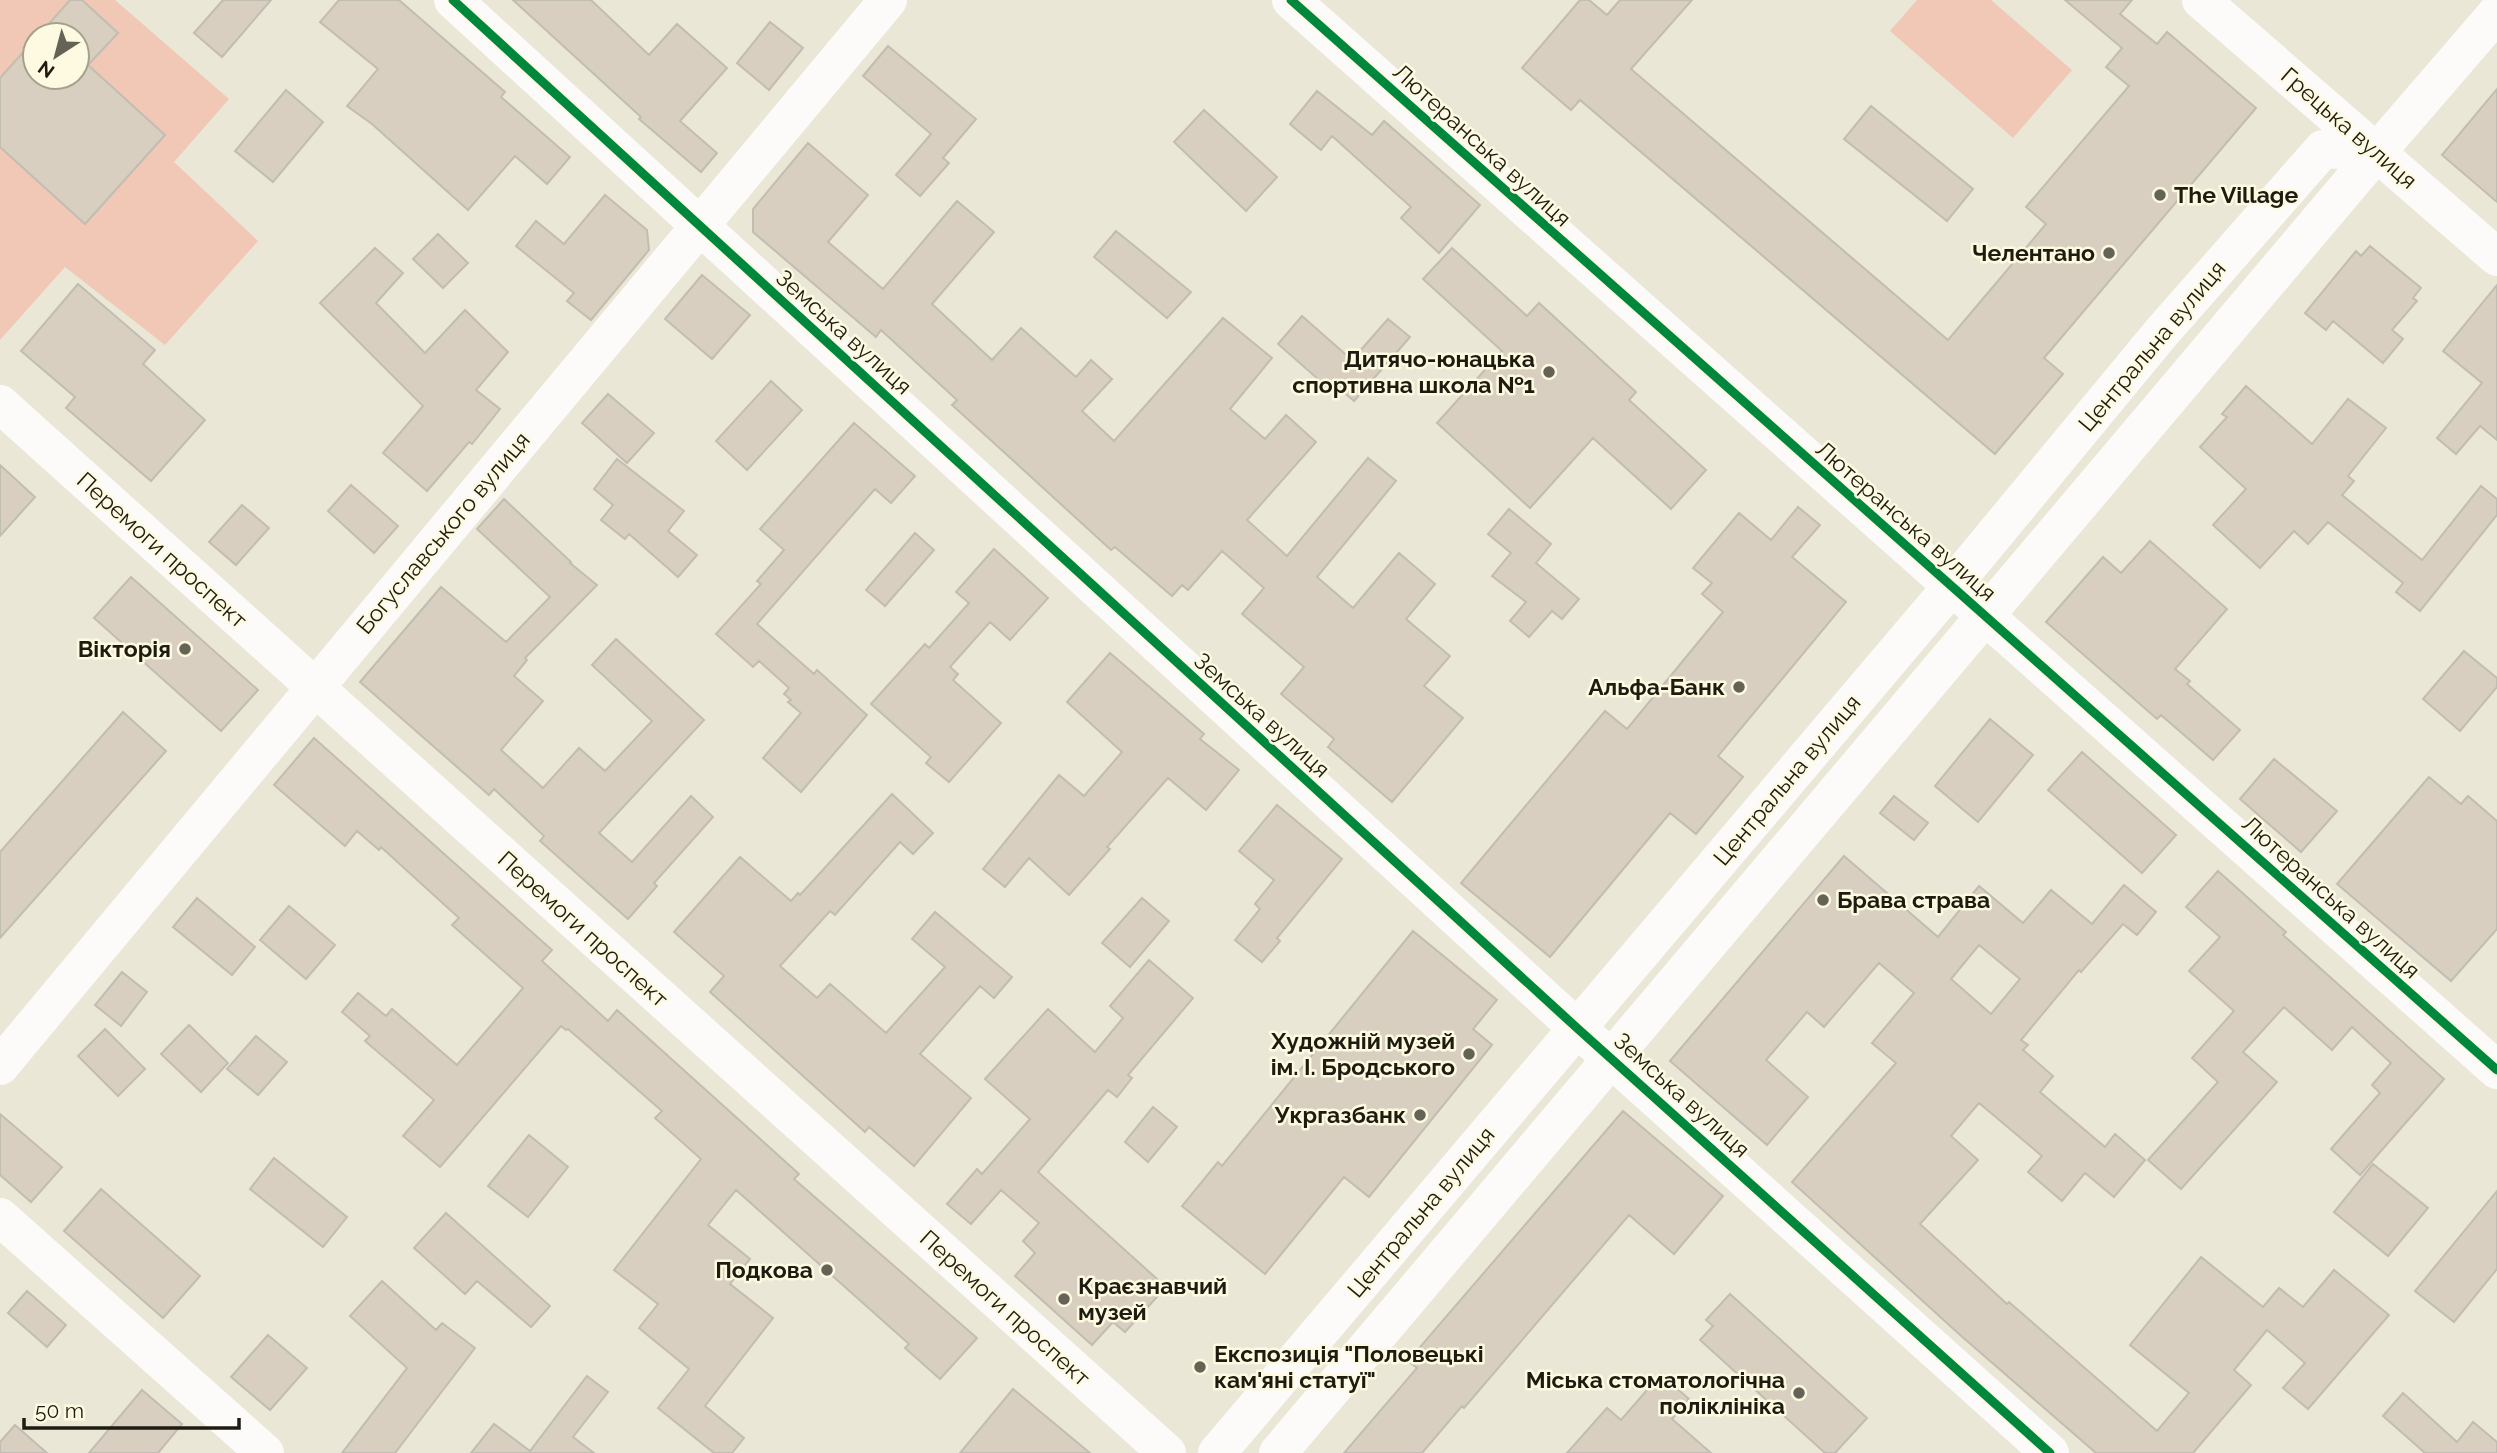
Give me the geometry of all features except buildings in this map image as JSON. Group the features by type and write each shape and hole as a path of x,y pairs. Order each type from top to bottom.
{"street":[{"name":"Земська вулиця","path":"453,0 1577,1028 2050,1453"},
{"name":"Богуславського вулиця","path":"0,1066 888,0"},
{"name":"Лютеранська вулиця","path":"1291,0 2497,1070"},
{"name":"Грецька вулиця","path":"2201,0 2497,257"},
{"name":"Центральна вулиця","path":"1278,1453 2497,13"},
{"name":"Центральна вулиця","path":"1217,1453 1952,586 2161,333 2323,149 2377,152"},
{"name":"Перемоги проспект","path":"0,404 1167,1453"},
{"path":"0,1217 265,1453"}],"shaded area":[{"path":"0,0 115,0 229,99 174,162 258,241 165,345 65,267 0,340"},
{"path":"1917,0 1991,0 2072,70 2013,138 1890,31"}],"cycle path":[{"path":"453,0 1577,1028 2050,1453"},
{"path":"1291,0 2497,1070"}],"place":[{"name":"The Village","path":"2160,195"},
{"name":"Челентано","path":"2109,253"},
{"name":"Дитячо-юнацька спортивна школа №1","path":"1549,372"},
{"name":"Вікторія","path":"185,649"},
{"name":"Альфа-Банк","path":"1739,687"},
{"name":"Брава страва","path":"1823,900"},
{"name":"Художній музей ім. І. Бродського","path":"1469,1054"},
{"name":"Укргазбанк","path":"1420,1115"},
{"name":"Подкова","path":"827,1270"},
{"name":"Краєзнавчий музей","path":"1064,1299"},
{"name":"Експозиція \"Половецькі кам'яні статуї\"","path":"1200,1367"},
{"name":"Міська стоматологічна поліклініка","path":"1799,1393"}]}
